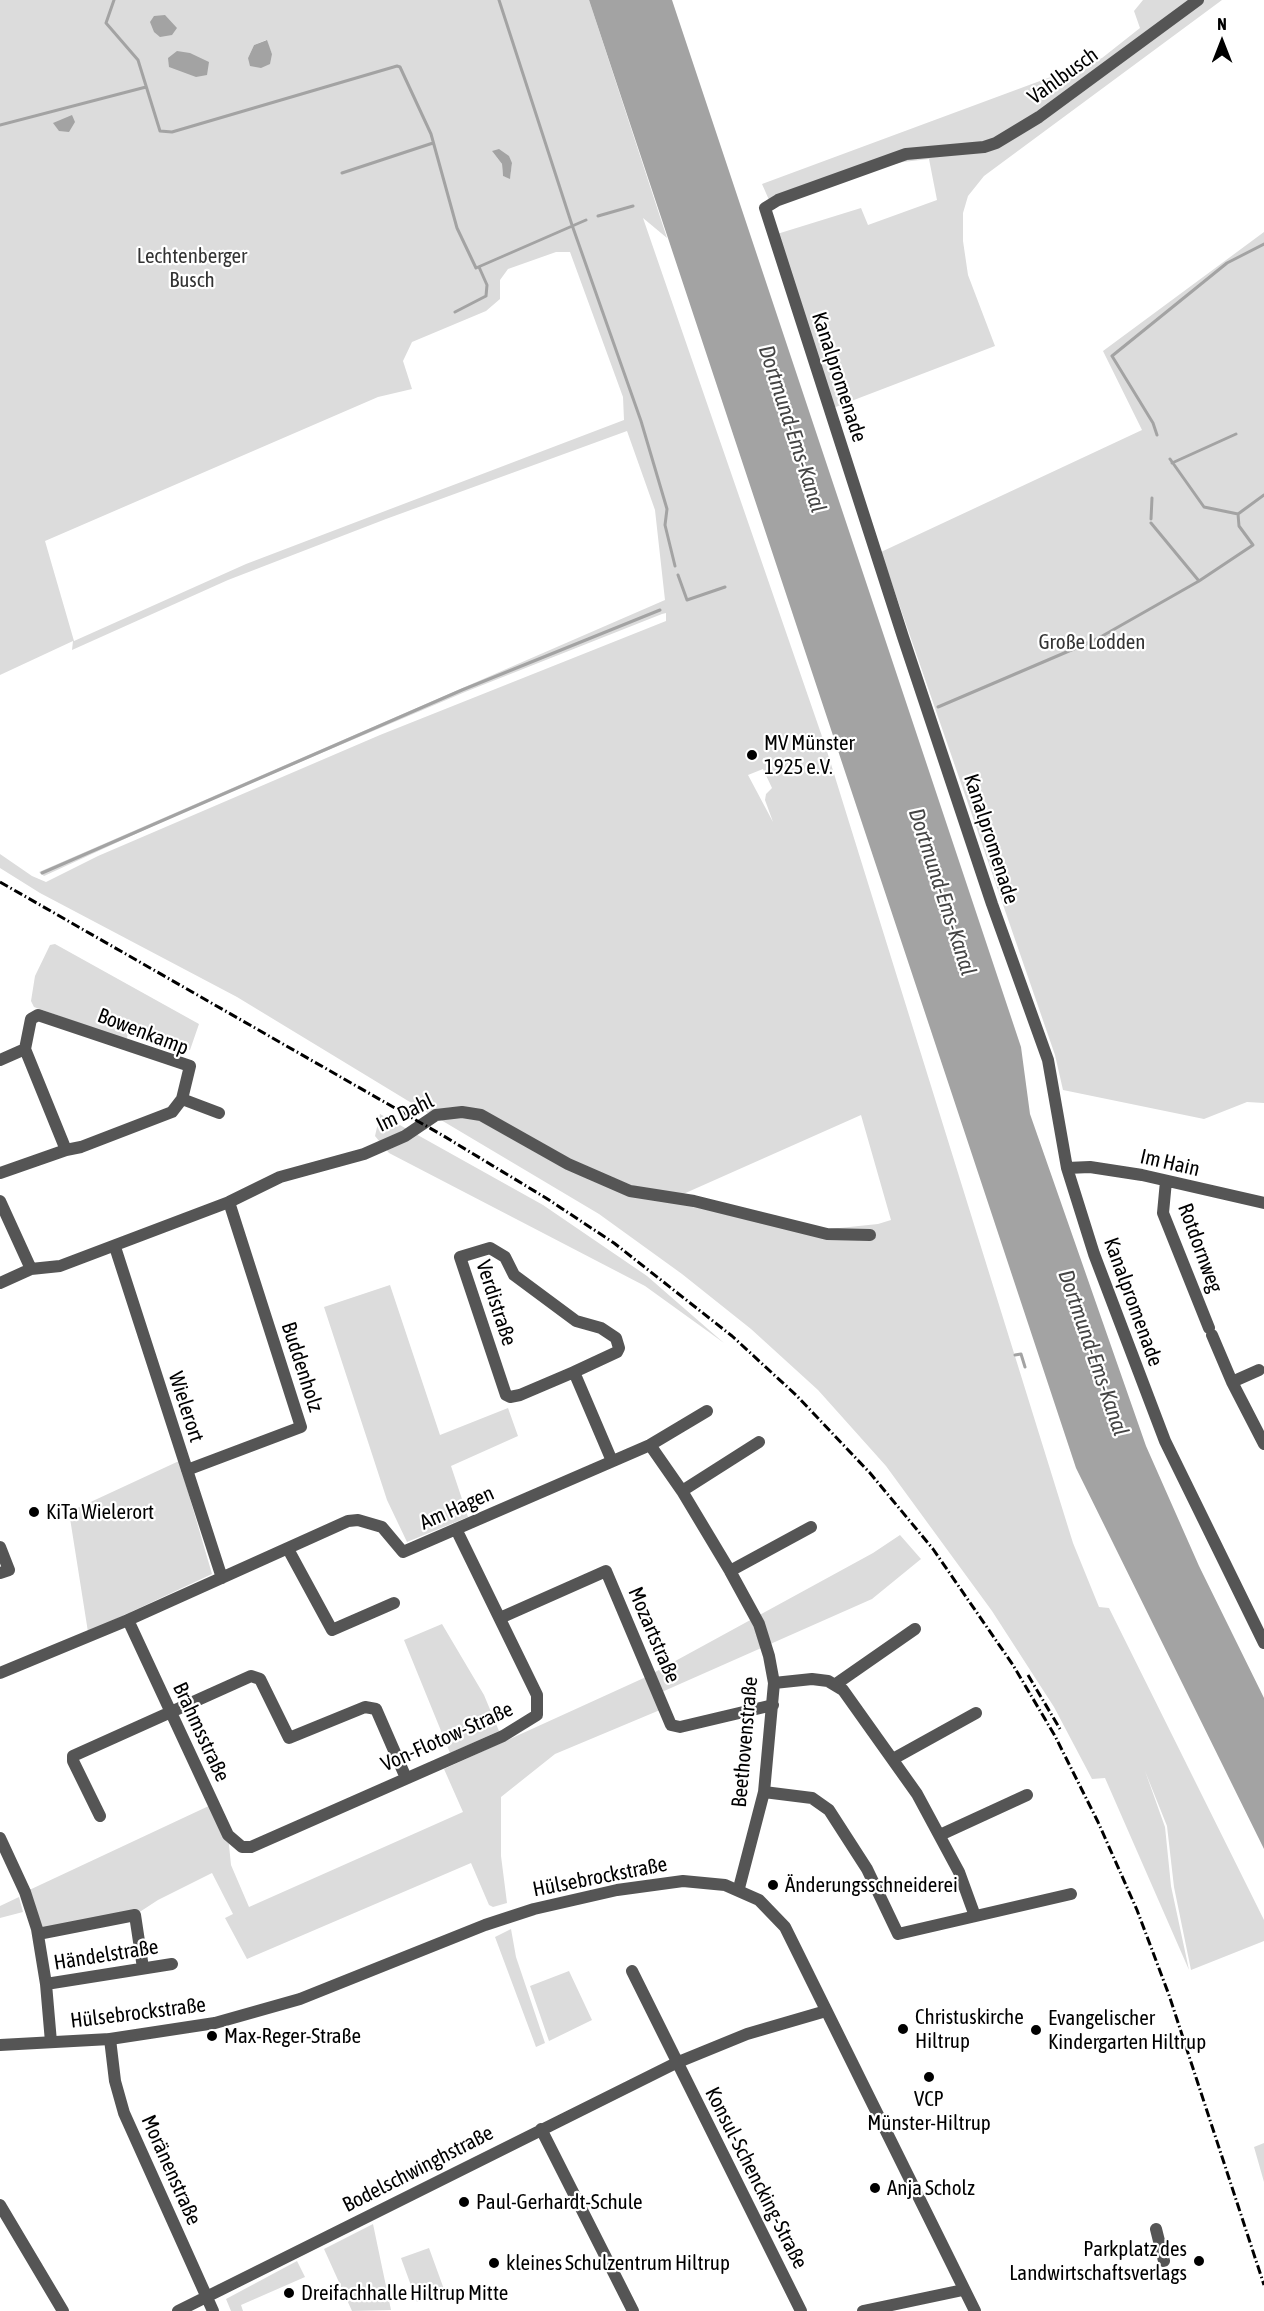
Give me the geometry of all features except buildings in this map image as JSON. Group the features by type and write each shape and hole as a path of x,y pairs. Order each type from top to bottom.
{"street":[{"name":"Vahlbusch","path":"936,151 984,147 1007,137 1039,117 1198,0"},
{"name":"Kanalpromenade","path":"936,151 906,154 778,200 765,208 903,637 1047,1060 1067,1168 1128,1348 1165,1441 1264,1643"},
{"name":"Bowenkamp","path":"25,1049 32,1019 38,1015 190,1066 182,1099"},
{"path":"0,1060 25,1049 66,1150"},
{"path":"0,1173 81,1147 172,1112 182,1099 219,1113"},
{"name":"Im Dahl","path":"0,1282 30,1269 60,1266 114,1247 229,1202 280,1177 364,1154 405,1136 436,1115 462,1112 481,1115 568,1164 630,1191 706,1203 827,1234 870,1235"},
{"name":"Im Hain","path":"1067,1168 1090,1167 1264,1203"},
{"name":"Rotdornweg","path":"1166,1181 1162,1213 1232,1382 1264,1443"},
{"path":"0,1201 30,1269"},
{"name":"Buddenholz","path":"187,1470 302,1427 229,1202"},
{"name":"Wielerort","path":"114,1247 222,1578"},
{"name":"Verdistraße","path":"490,1248 505,1257 514,1275 576,1321 601,1328 616,1338 619,1348 617,1352 574,1372 520,1395 510,1397 506,1395 460,1257 490,1248"},
{"path":"1232,1382 1258,1370"},
{"path":"574,1372 612,1461"},
{"path":"650,1445 706,1411"},
{"path":"682,1491 759,1442"},
{"name":"Am Hagen","path":"0,1673 128,1620 348,1521 358,1520 382,1527 403,1552 650,1445"},
{"name":"Beethovenstraße","path":"650,1445 682,1491 730,1570 759,1624 774,1683 764,1792 739,1888"},
{"path":"730,1570 812,1527"},
{"name":"Von-Flotow-Straße","path":"251,1847 503,1736 537,1715 537,1695 456,1529"},
{"path":"0,1547 9,1570 0,1574"},
{"path":"288,1549 332,1630 394,1603"},
{"name":"Mozartstraße","path":"500,1618 606,1571 671,1725 680,1727 772,1705"},
{"name":"Brahmsstraße","path":"128,1620 228,1835 242,1847 251,1847"},
{"path":"836,1684 915,1629"},
{"path":"100,1816 73,1756 256,1676 289,1738 371,1707 376,1709 406,1778"},
{"path":"774,1683 812,1679 836,1684 893,1759 940,1834 975,1916"},
{"path":"893,1759 976,1713"},
{"path":"764,1792 812,1798 829,1810 867,1869 898,1934 1071,1894"},
{"path":"940,1834 1027,1795"},
{"path":"0,1838 25,1892 38,1934 46,1984 51,2042"},
{"name":"Hülsebrockstraße","path":"0,2045 111,2039 185,2030 264,2011 326,1989 501,1919 565,1902 617,1890 683,1881 711,1882 739,1888 759,1900 779,1918 975,2311"},
{"path":"38,1934 135,1915 144,1968"},
{"name":"Händelstraße","path":"46,1984 172,1964"},
{"path":"632,1971 676,2063"},
{"name":"Bodelschwinghstraße","path":"178,2311 676,2063 745,2035 826,2011"},
{"name":"Moränenstraße","path":"111,2039 115,2081 124,2113 213,2311"},
{"name":"Konsul-Schencking-Straße","path":"676,2063 801,2311"},
{"path":"541,2129 633,2311"},
{"path":"0,2205 63,2311"},
{"path":"1156,2229 1164,2261"},
{"path":"863,2311 963,2290"}],"green space":[{"name":"Lechtenberger Busch","path":"0,0 589,0 667,238 643,218 826,748 1073,1543 1099,1607 1109,1608 1264,1920 1264,1941 1191,1970 1174,1887 1167,1826 1145,1771 1165,1827 1171,1886 1189,1970 1105,1778 1092,1779 1054,1707 992,1611 886,1466 818,1390 751,1329 682,1274 599,1214 441,1120 448,1116 481,1118 613,1188 830,1229 878,1224 891,1220 861,1115 681,1195 634,1186 571,1161 465,1107 446,1108 428,1113 237,997 40,893 0,868 0,854 32,876 46,882 98,856 380,735 666,621 666,613 465,692 192,808 44,876 39,872 665,600 655,510 627,431 386,519 228,580 72,650 73,641 0,675","holes":["266,40 272,54 248,58 254,45","492,151 512,163 510,178 503,176 502,164","556,252 570,252 623,397 624,420 246,564 74,641 45,541 378,397 412,389 403,361 412,342 486,311 500,299 500,280 508,269","763,769 772,788 766,794 765,800 773,822 748,775"]},
{"path":"1143,0 1222,0 984,176 968,196 963,213 963,241 968,275 995,346 833,408 777,234 861,208 868,225 937,200 929,159 903,162 854,175 778,203 773,209 762,184 1102,58 1140,28 1134,11"},
{"name":"Große Lodden","path":"1264,232 1264,1103 1247,1102 1204,1119 1063,1090 1055,1055 881,552 1142,430 1103,351"},
{"path":"55,944 199,1024 190,1050 130,1029 126,1040 34,1007 31,1001 35,976 50,945"},
{"path":"380,1114 543,1205 647,1276 724,1343 645,1286 389,1153 375,1136"},
{"path":"390,1285 440,1435 508,1408 518,1436 451,1466 468,1517 407,1542 387,1500 324,1307"},
{"path":"179,1461 212,1574 88,1632 69,1512"},
{"path":"900,1535 921,1559 872,1599 655,1695 660,1710 555,1754 501,1797 501,1856 507,1903 493,1907 489,1905 471,1863 247,1959 225,1918 233,1914 212,1873 158,1900 135,1915 38,1934 25,1892 213,1804 228,1835 231,1865 249,1907 463,1812 444,1769 646,1677 873,1553"},
{"path":"442,1624 484,1695 499,1731 450,1753 404,1640"},
{"path":"19,1897 23,1912 0,1918 0,1906"},
{"path":"511,1929 516,1957 545,2043 536,2047 495,1937"},
{"path":"569,1971 592,2020 549,2041 530,1986"},
{"path":"1264,2143 1264,2182 1254,2147"},
{"path":"373,2224 391,2310 352,2311 324,2249"},
{"path":"429,2248 445,2292 417,2302 401,2258"},
{"path":"297,2261 305,2277 241,2305 243,2311 231,2311 226,2299"}],"water":[{"name":"Dortmund-Ems-Kanal","path":"589,0 672,0 1021,1047 1030,1114 1146,1446 1199,1566 1264,1698 1264,1849 1076,1468"},
{"path":"165,15 177,28 172,35 160,37 154,32 150,22 154,16"},
{"path":"267,40 272,54 270,64 261,68 250,66 248,58 254,45"},
{"path":"177,51 190,53 209,62 207,75 196,77 169,67 168,58"},
{"path":"72,115 75,122 69,132 59,131 53,123"},
{"path":"499,149 509,156 512,163 510,179 503,176 502,164 492,151"}],"waterway":[{"path":"114,0 106,23 138,60 160,131 172,132 397,66 400,67 431,134 457,228 476,268 586,220"},
{"path":"499,0 572,225 641,421 667,509 665,525 675,566"},
{"path":"0,125 146,87"},
{"path":"342,173 433,143"},
{"path":"598,216 633,206"},
{"path":"1157,435 1153,423 1112,356 1227,263 1264,244"},
{"path":"455,312 486,296 487,285 479,267"},
{"path":"1172,463 1236,434"},
{"path":"1151,523 1199,581 1253,545 1239,526 1238,514 1204,507 1170,459"},
{"path":"1238,514 1264,495"},
{"path":"1151,519 1152,498"},
{"path":"678,575 687,600 725,587"},
{"path":"938,707 1097,639 1199,581"},
{"path":"42,873 462,690 660,610"},
{"path":"1015,1355 1021,1354 1025,1367"}],"railway":[{"path":"0,882 442,1135 546,1198 614,1243 732,1336 796,1395 870,1473 933,1549 1013,1665 1055,1736 1098,1822 1137,1910 1169,1995 1264,2285"},
{"path":"1028,1675 1060,1729"}],"place":[{"name":"MV Münster 1925 e.V.","path":"752,755"},
{"name":"KiTa Wielerort","path":"34,1512"},
{"name":"Änderungsschneiderei","path":"773,1885"},
{"name":"Christuskirche Hiltrup","path":"903,2029"},
{"name":"Evangelischer Kindergarten Hiltrup","path":"1036,2030"},
{"name":"Max-Reger-Straße","path":"212,2036"},
{"name":"VCP Münster-Hiltrup","path":"929,2077"},
{"name":"Anja Scholz","path":"875,2188"},
{"name":"Paul-Gerhardt-Schule","path":"464,2202"},
{"name":"Parkplatz des Landwirtschaftsverlags","path":"1199,2261"},
{"name":"kleines Schulzentrum Hiltrup","path":"494,2263"},
{"name":"Dreifachhalle Hiltrup Mitte","path":"289,2293"}]}
